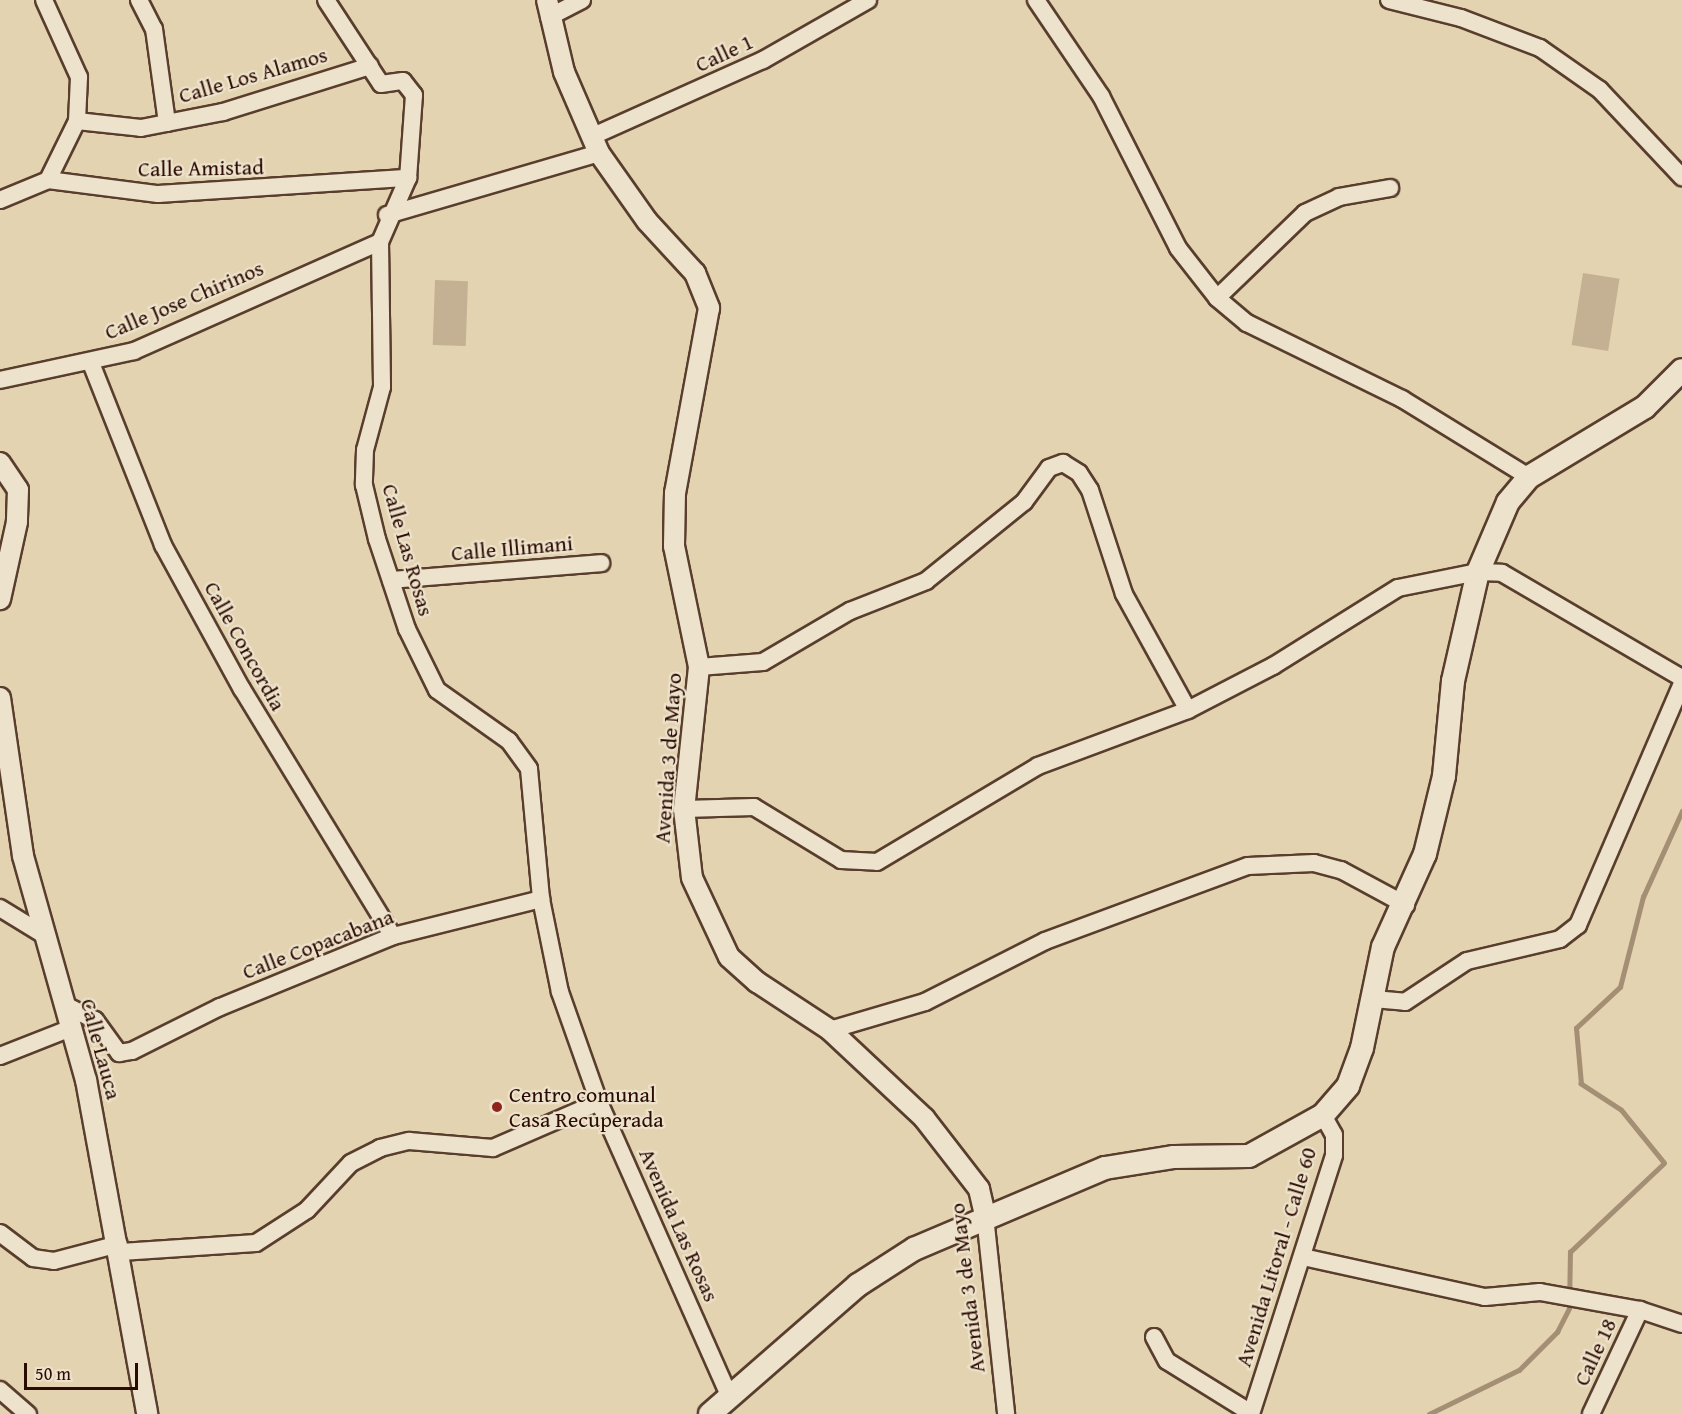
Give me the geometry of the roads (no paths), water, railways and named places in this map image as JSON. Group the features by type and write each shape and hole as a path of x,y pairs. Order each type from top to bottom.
{"main road":[{"path":"710,1414 858,1285 914,1249 984,1216 1105,1168 1174,1157 1249,1156 1323,1115 1348,1086 1373,999 1383,947 1406,905 1436,817 1453,681 1478,572 1509,502 1529,477 1645,407 1682,370"}],"street":[{"path":"44,0 79,77 77,121 48,180"},
{"path":"140,0 154,29 166,123"},
{"name":"Calle Las Rosas","path":"326,0 381,84 403,81 414,95 408,178 387,215 380,242 382,387 365,450 364,485 391,580 437,690 509,741 530,769 541,898"},
{"path":"548,9 582,0"},
{"name":"Calle 1","path":"387,215 596,145 763,60 868,0"},
{"path":"1036,0 1101,96 1178,248 1217,298 1247,322 1402,399 1529,477"},
{"path":"1389,0 1461,18 1540,48 1600,90 1682,177"},
{"name":"Avenida 3 de Mayo","path":"548,9 564,72 596,145 647,221 695,273 709,308 675,493 674,546 699,667 684,809 692,879 729,957 757,982 830,1030 930,1126 979,1189 1006,1414"},
{"name":"Calle Los Alamos","path":"77,121 124,128 166,123 223,112 370,66"},
{"name":"Calle Amistad","path":"0,200 48,180 158,194 408,178"},
{"path":"1217,298 1305,213 1339,197 1389,188"},
{"name":"Calle Jose Chirinos","path":"0,380 91,363 162,339 380,242"},
{"name":"Calle Concordia","path":"91,363 163,545 242,689 393,936"},
{"path":"0,463 18,490 17,522 0,599"},
{"path":"699,667 763,662 850,611 926,581 1024,502 1049,468 1063,464 1079,473 1090,490 1124,594 1188,710"},
{"name":"Calle Illimani","path":"391,580 601,563"},
{"path":"684,809 754,807 841,860 877,861 1038,766 1188,710 1273,666 1398,588 1478,572 1502,573 1682,678"},
{"path":"1373,999 1405,1002 1467,961 1560,939 1578,925 1682,684"},
{"name":"Calle Lauca","path":"0,698 11,798 44,935 71,1028 120,1248 147,1414"},
{"path":"830,1030 925,1002 1045,940 1248,866 1314,863 1341,870 1406,905"},
{"name":"Calle Copacabana","path":"65,1005 79,1007 96,1020 119,1053 393,936 541,898"},
{"name":"Avenida Las Rosas","path":"541,898 560,992 599,1102 730,1397"},
{"path":"0,908 44,935"},
{"path":"0,1056 71,1028"},
{"path":"0,1233 33,1258 54,1261 120,1248 256,1243 307,1210 351,1163 380,1148 409,1141 493,1148 599,1102"},
{"name":"Avenida Litoral - Calle 60","path":"1251,1413 1334,1155 1335,1136 1323,1115"},
{"path":"1303,1257 1485,1297 1558,1295 1586,1299 1640,1310 1682,1324"},
{"name":"Calle 18","path":"1591,1414 1640,1310"},
{"path":"1154,1337 1167,1362 1251,1413"},
{"path":"0,1390 28,1414"}],"waterway":[{"path":"1429,1414 1519,1370 1557,1332 1569,1308 1570,1252 1664,1163 1621,1110 1581,1084 1576,1028 1620,987 1643,897 1682,811"}],"place":[{"name":"Centro comunal Casa Recuperada","path":"497,1107"}]}
